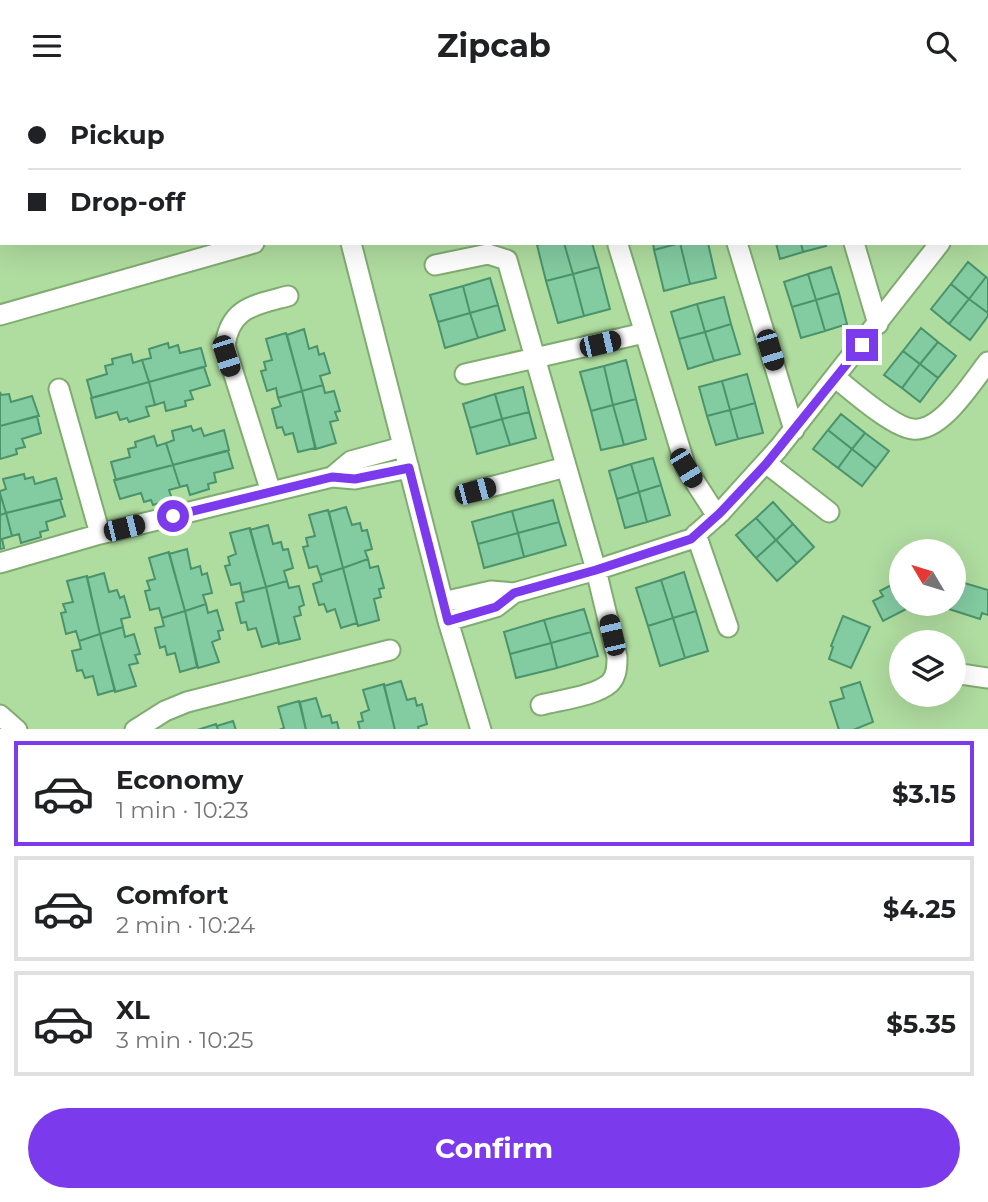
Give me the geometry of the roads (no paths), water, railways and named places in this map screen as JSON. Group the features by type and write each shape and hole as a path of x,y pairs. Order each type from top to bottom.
{"street":[{"path":"0,315 247,245"},
{"path":"352,245 446,612 481,729"},
{"path":"618,245 686,468 717,516"},
{"path":"738,245 794,430"},
{"path":"855,245 878,324"},
{"path":"446,612 496,607 514,593 691,539 717,516 766,464 938,245"},
{"path":"435,265 488,254 507,260 596,570 617,657 617,669 611,682 597,691 541,705"},
{"path":"271,492 225,346 226,332 242,311 288,296"},
{"path":"465,374 644,333"},
{"path":"836,378 894,421 913,429 931,426 950,410 988,362"},
{"path":"59,389 100,534"},
{"path":"332,477 351,461 402,447"},
{"path":"766,464 829,512"},
{"path":"475,491 566,467"},
{"path":"0,563 100,534 332,477 355,479 409,468"},
{"path":"696,534 728,627"},
{"path":"137,729 165,711 187,702 390,650"},
{"path":"966,675 988,678"},
{"path":"0,715 16,729"}]}
